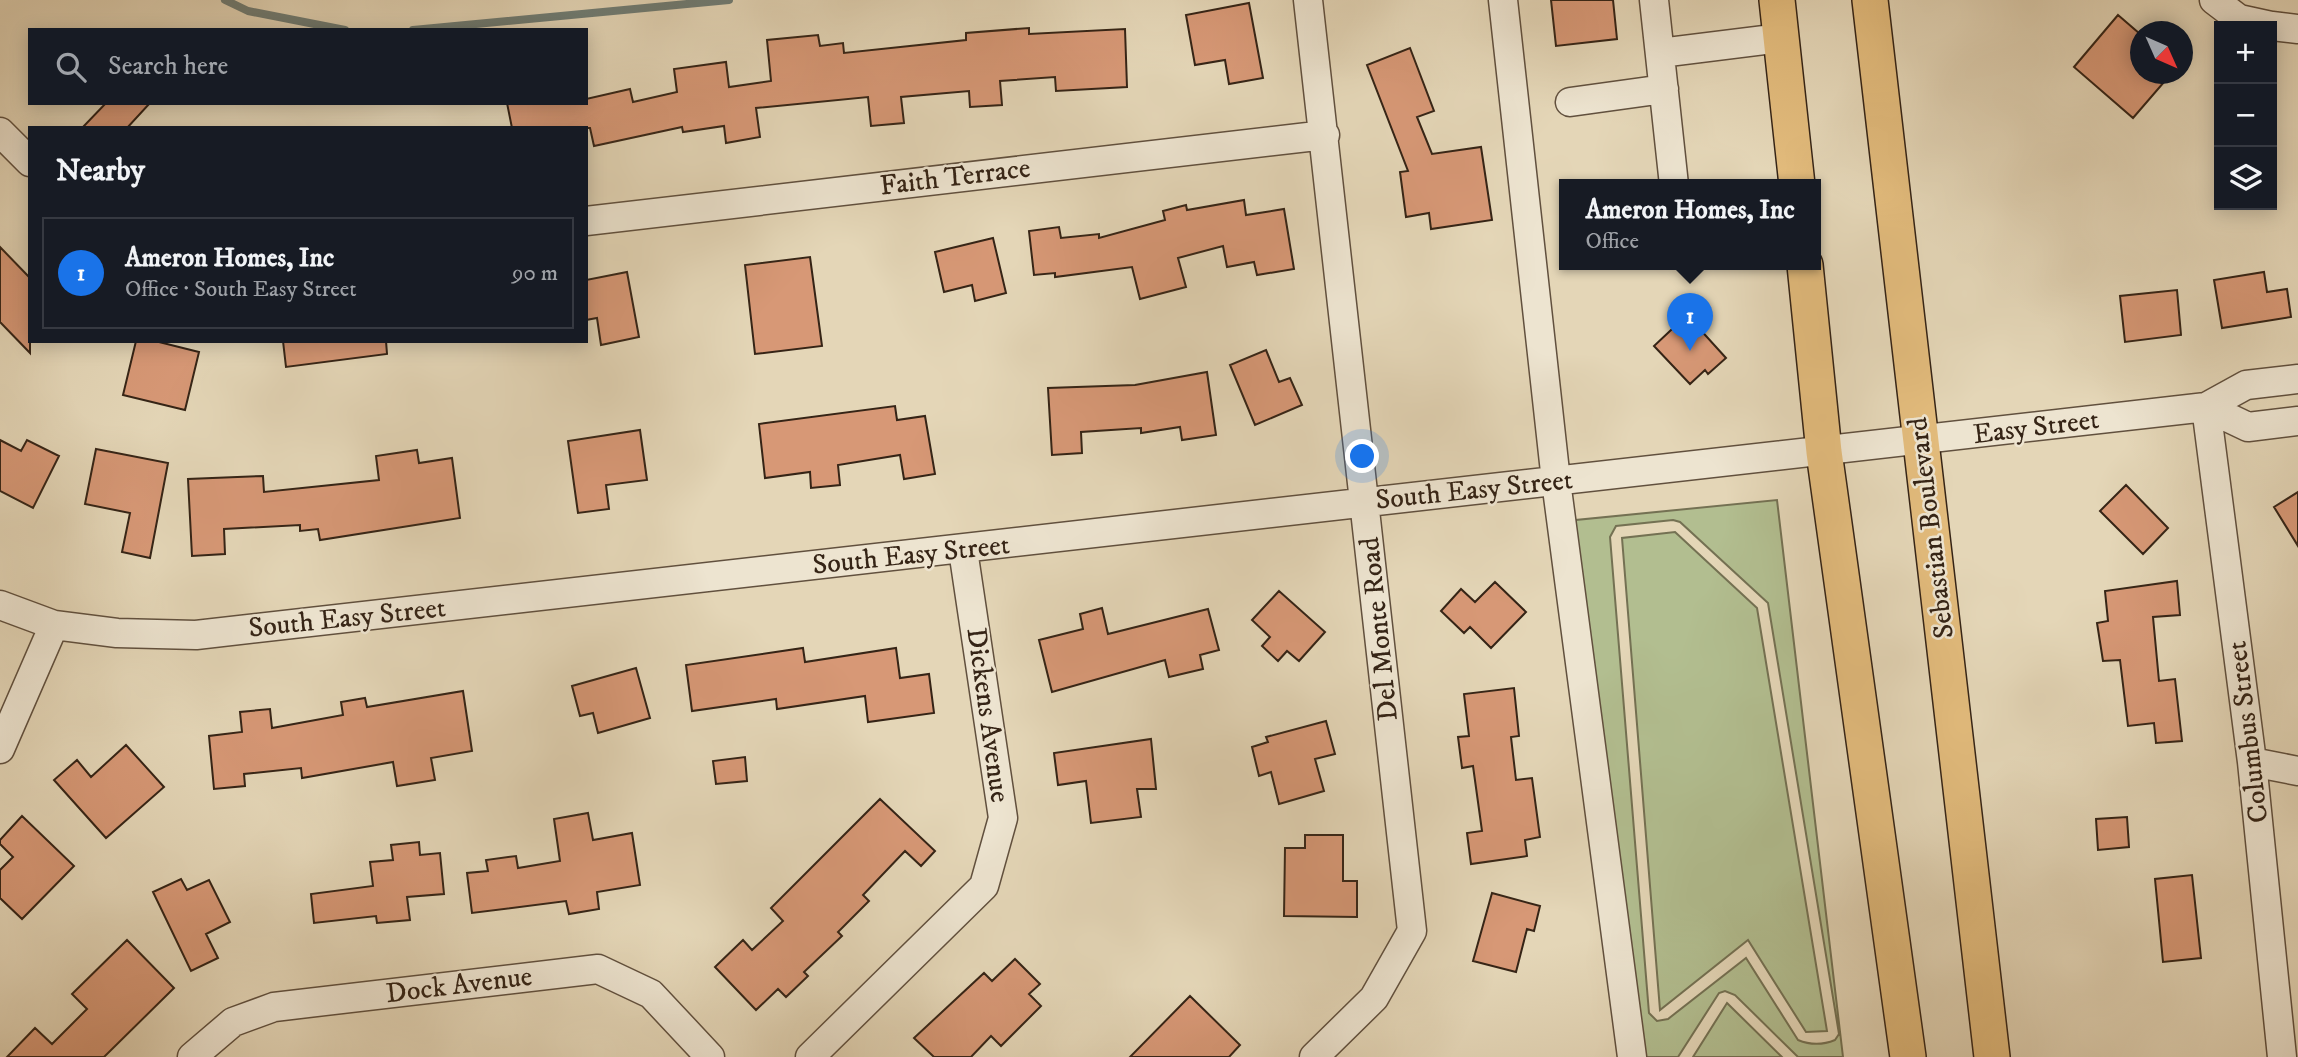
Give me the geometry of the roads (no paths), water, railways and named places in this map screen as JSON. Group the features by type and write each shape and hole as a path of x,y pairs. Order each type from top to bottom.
{"main road":[{"path":"1777,0 1796,179"},
{"name":"Sebastian Boulevard","path":"1870,0 1992,1057"},
{"path":"1806,270 1824,452 1908,1057"}],"street":[{"name":"Del Monte Road","path":"1308,0 1412,931 1374,998 1314,1057"},
{"path":"1503,0 1556,481 1632,1057"},
{"path":"1654,0 1673,179"},
{"path":"2214,0 2239,19 2248,21"},
{"path":"2277,27 2298,29"},
{"path":"1660,53 1781,38"},
{"path":"1570,102 1664,89"},
{"path":"0,132 28,160"},
{"name":"Faith Terrace","path":"588,221 1325,135"},
{"name":"Easy Street","path":"1824,452 2206,407 2246,385 2298,379"},
{"path":"2206,407 2248,427 2298,421"},
{"name":"Columbus Street","path":"2206,407 2252,762 2282,1057"},
{"name":"South Easy Street","path":"0,605 54,625 117,633 196,635 963,550 1366,501 1824,452"},
{"name":"Dickens Avenue","path":"810,1057 984,886 1003,818 963,550"},
{"path":"0,749 54,625"},
{"path":"2252,762 2298,771"},
{"name":"Dock Avenue","path":"192,1057 233,1022 274,1007 598,969 651,994 710,1057"}],"waterway":[{"path":"225,0 248,11 335,28"},
{"path":"434,28 729,0"}],"place":[{"name":"Ameron Homes, Inc","path":"1690,351"}]}
